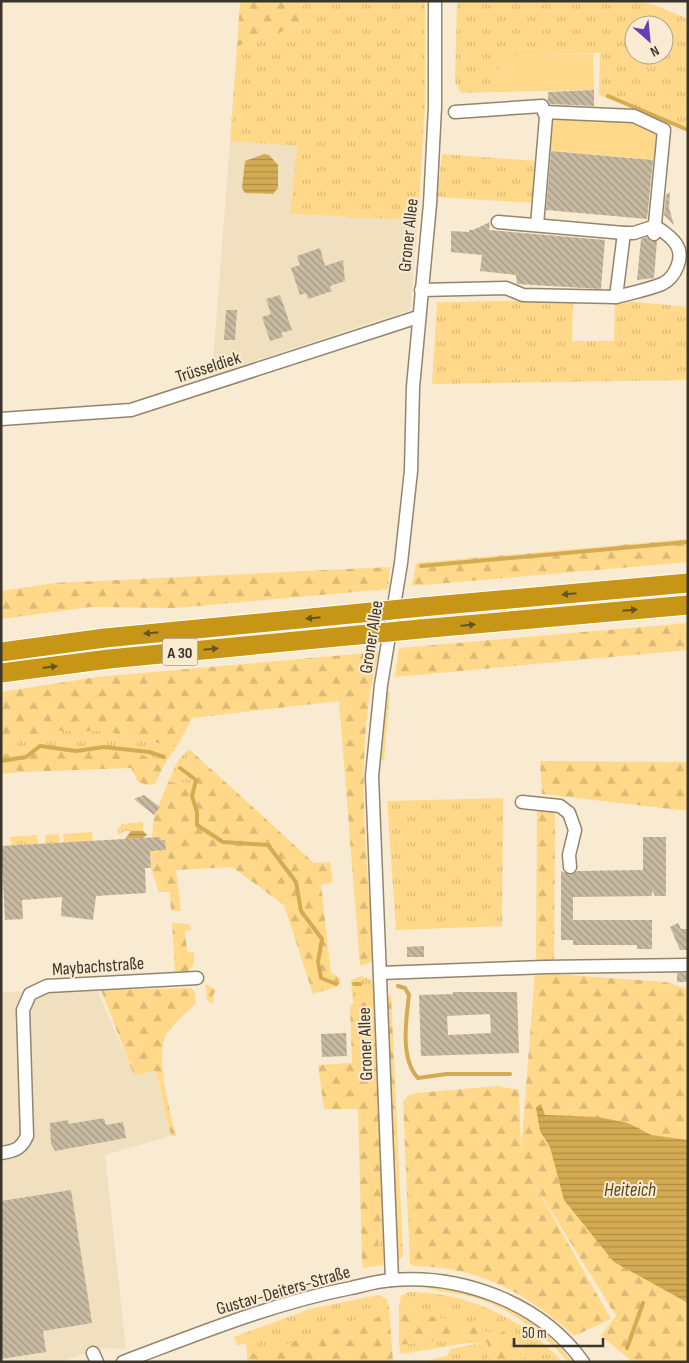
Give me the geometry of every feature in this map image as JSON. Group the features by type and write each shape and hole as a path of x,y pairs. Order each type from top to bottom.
{"highway":[{"name":"A 30","path":"1,652 105,638 688,583"},
{"name":"A 30","path":"1,673 109,659 688,605"}],"street":[{"name":"Groner Allee","path":"392,1280 372,776 381,685 401,563 411,471 413,387 430,204 435,107 435,1"},
{"path":"456,112 542,106 546,117 536,225"},
{"path":"544,112 634,116 664,130 655,230"},
{"path":"421,290 506,288 523,295 616,297 664,283 674,273 678,264 679,252 676,243 655,230 624,233 498,222"},
{"path":"616,297 624,233"},
{"name":"Trüsseldiek","path":"1,419 130,410 418,317"},
{"path":"522,802 560,806 569,813 575,830 569,855 570,867"},
{"path":"380,973 546,967 688,965"},
{"name":"Maybachstraße","path":"1,1153 15,1151 23,1145 28,1136 23,1010 30,994 47,986 197,978"},
{"name":"Gustav-Deiters-Straße","path":"123,1362 240,1319 320,1294 392,1280 446,1282 504,1298 543,1322 583,1362"}],"shaded area":[{"path":"230,141 297,146 291,214 418,220 410,310 212,375"},
{"path":"97,990 134,1074 156,1071 171,1136 105,1155 126,1349 104,1348 60,1362 1,1362 1,992"}],"green space":[{"path":"240,1 303,1 300,26 237,46"},
{"path":"303,1 425,1 425,105 418,220 290,214 297,146 230,141 237,46 300,26"},
{"path":"635,1 655,5 688,19 688,131 599,95 600,53 498,56 499,92 461,93 455,82 457,2"},
{"path":"593,54 594,90 499,92 498,56"},
{"path":"550,118 642,123 656,130 658,140 657,160 547,150"},
{"path":"442,154 537,161 533,203 437,197"},
{"path":"573,300 572,341 614,341 615,300 688,307 688,380 432,384 437,302"},
{"path":"688,539 688,562 412,586 416,563"},
{"path":"390,567 388,589 176,608 90,607 1,619 1,591 54,583"},
{"path":"688,623 688,650 395,677 399,648"},
{"path":"379,652 366,728 364,766 364,805 373,961 360,966 339,701 192,718 179,743 170,746 105,731 49,731 1,746 1,692 97,677"},
{"path":"390,692 384,760 377,762 384,693"},
{"path":"48,731 105,731 169,746 179,743 164,765 163,761 88,751 71,753 57,746 1,755 1,746"},
{"path":"58,746 76,752 111,750 126,752 163,761 164,765 155,784 147,785 138,782 131,768 22,772 1,766 1,755"},
{"path":"189,749 186,760 196,775 190,783 168,782 179,759"},
{"path":"189,749 314,863 330,862 333,882 321,885 331,973 340,978 339,986 313,994 284,905 232,867 176,870 181,911 171,911 170,892 159,892 151,868 151,853 144,853 152,838 154,817 168,782 190,783 196,775 186,760"},
{"path":"540,761 688,762 688,811 542,794"},
{"path":"1,766 22,772 1,774"},
{"path":"503,798 502,926 396,930 387,801"},
{"path":"537,807 555,807 554,974 666,982 688,989 688,1362 633,1362 601,1336 616,1316 532,1180 611,1319 574,1336 538,1307 501,1285 460,1271 410,1264 403,1102 408,1096 417,1093 497,1086 519,1090 521,1152 536,958"},
{"path":"143,822 143,831 125,831 118,835 117,829 122,824"},
{"path":"92,832 93,841 64,843 63,834"},
{"path":"59,834 60,843 45,844 45,835"},
{"path":"37,835 38,844 11,846 10,837"},
{"path":"172,923 189,924 192,930 185,931 187,952 194,952 194,964 186,973 175,972"},
{"path":"361,976 372,980 376,997 353,1004 351,980"},
{"path":"206,984 216,990 213,995 214,1004 207,1001"},
{"path":"191,988 195,992 196,1003 167,1033 163,1048 163,1073 176,1136 171,1136 156,1071 134,1075 101,990"},
{"path":"391,995 403,1256 397,1262 385,997"},
{"path":"376,997 387,1229 378,1230 379,1257 362,1260 358,1109 324,1109 318,1065 352,1063 350,1005"},
{"path":"387,1229 383,1235 383,1265 363,1268 362,1260 379,1257 378,1230"},
{"path":"426,1287 468,1292 508,1307 543,1331 572,1362 568,1362 548,1341 525,1323 500,1308 473,1297"},
{"path":"409,1292 431,1293 452,1297 493,1310 530,1332 562,1362 529,1362 507,1325 505,1331 498,1334 485,1332 464,1323 420,1314 410,1306 399,1306 401,1296"},
{"path":"378,1295 387,1299 389,1307 380,1317 355,1320 336,1329 308,1336 257,1357 248,1351 245,1343 237,1346 234,1337 310,1309"},
{"path":"399,1306 410,1306 420,1314 464,1323 485,1332 498,1334 504,1331 507,1325 515,1332 516,1343 529,1362 490,1362 487,1342 473,1344 471,1336 399,1345"},
{"path":"389,1307 393,1362 247,1362 247,1348 257,1356 308,1336 336,1329 355,1320 380,1317"},
{"path":"472,1336 473,1342 401,1354 399,1345"},
{"path":"487,1342 490,1362 422,1362 447,1356 451,1349"}],"water":[{"path":"264,154 269,155 278,165 278,188 273,194 245,193 242,188 245,161"},
{"path":"131,831 143,831 147,835 143,838 125,839"},
{"name":"Heiteich","path":"541,1104 545,1115 598,1117 628,1123 651,1135 688,1140 688,1303 614,1262 564,1200 550,1147 540,1131 536,1107"}],"building":[{"path":"594,90 594,106 550,104 548,101 548,92"},
{"path":"551,151 653,160 647,219 546,210"},
{"path":"670,192 669,208 674,225 664,215 666,195"},
{"path":"490,222 489,230 605,240 601,289 517,284 516,275 480,271 482,255 451,252 451,231 469,232 469,230"},
{"path":"647,237 650,241 657,241 654,278 637,280 641,239"},
{"path":"320,248 325,266 343,260 345,281 330,286 332,291 308,299 306,293 300,295 291,268 300,265 297,256"},
{"path":"280,295 292,330 281,333 283,337 270,341 262,317 271,314 266,299"},
{"path":"226,310 237,310 235,340 224,340"},
{"path":"144,795 160,807 154,815 134,799"},
{"path":"160,837 161,840 165,840 166,850 150,851 151,868 145,868 146,893 96,896 93,920 61,916 62,897 22,900 23,919 5,920 1,846"},
{"path":"643,837 666,837 666,896 655,896 652,890 652,896 573,897 573,920 652,920 652,949 637,949 637,945 573,945 573,940 561,940 561,871 570,875 577,871 643,870"},
{"path":"678,923 681,929 688,929 688,950 680,950 670,927"},
{"path":"424,946 424,957 407,957 407,947"},
{"path":"677,973 688,973 688,982 677,982"},
{"path":"453,992 517,992 519,1053 421,1056 419,995 453,994","holes":["490,1014 491,1033 448,1035 447,1016"]},
{"path":"346,1033 347,1056 322,1057 321,1034"},
{"path":"104,1118 106,1125 123,1122 126,1138 55,1151 51,1144 50,1123 68,1120 69,1124"},
{"path":"71,1190 92,1323 43,1331 46,1352 1,1359 1,1201"}],"waterway":[{"path":"608,96 688,130"},
{"path":"421,566 688,542"},
{"path":"1,761 26,757 40,746 76,751 104,747 149,752 164,757"},
{"path":"180,768 196,780 192,796 197,812 197,825 223,842 268,845 296,882 301,911 322,939 318,962 321,978 336,984"},
{"path":"354,984 360,984"},
{"path":"398,986 405,988 409,995 406,1050 412,1070 418,1078 447,1074 510,1074"},
{"path":"627,1348 643,1303"}]}
